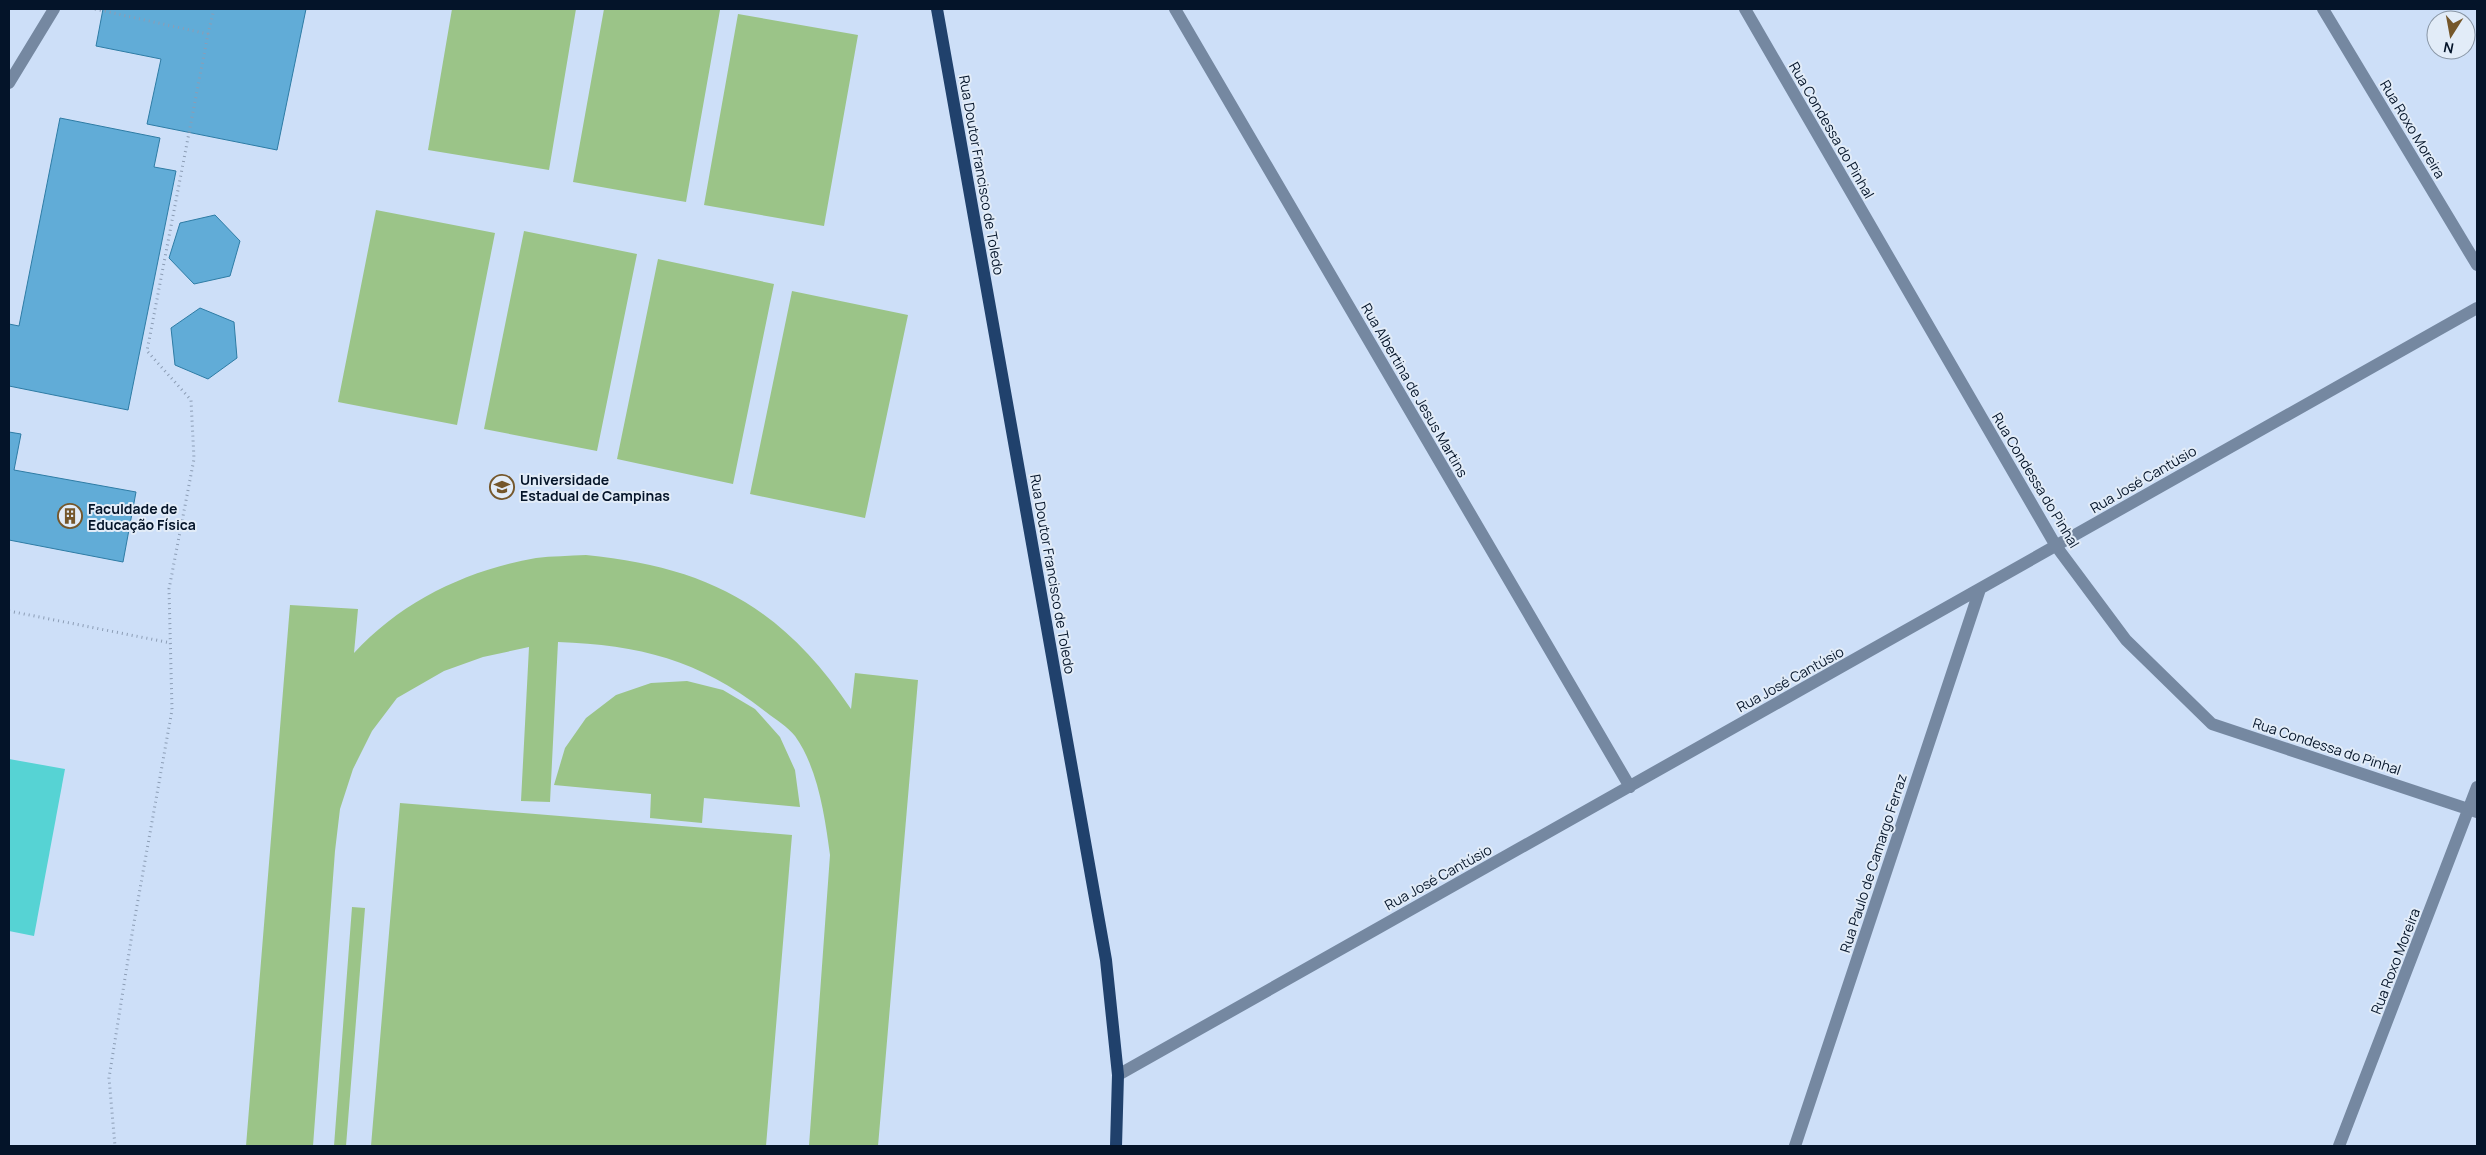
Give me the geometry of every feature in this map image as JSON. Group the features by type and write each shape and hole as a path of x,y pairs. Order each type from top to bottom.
{"main road":[{"name":"Rua Doutor Francisco de Toledo","path":"938,9 1106,960 1118,1075 1116,1146"}],"street":[{"path":"9,83 54,9"},
{"name":"Rua Albertina de Jesus Martins","path":"1175,9 1630,787"},
{"name":"Rua Condessa do Pinhal","path":"1745,9 2056,546 2126,640 2212,724 2473,810"},
{"name":"Rua Roxo Moreira","path":"2323,9 2477,265"},
{"name":"Rua José Cantúsio","path":"1118,1075 2477,308"},
{"name":"Rua Paulo de Camargo Ferraz","path":"1795,1146 1980,589"},
{"name":"Rua Roxo Moreira","path":"2339,1146 2473,810 2477,787"}],"path":[{"path":"95,9 208,34"},
{"path":"115,1146 109,1078 132,928 172,710 169,588 194,459 191,400 147,350 214,9"},
{"path":"9,611 171,643"}],"shaded area":[{"path":"452,9 576,9 549,170 428,150"},
{"path":"604,9 720,10 686,202 573,182"},
{"path":"738,14 858,35 824,226 704,205"},
{"path":"376,210 495,233 457,425 338,402"},
{"path":"524,231 637,254 597,451 484,429"},
{"path":"658,259 774,284 733,484 617,459"},
{"path":"792,291 908,315 865,518 750,494"},
{"path":"586,555 629,561 669,570 705,582 738,598 769,618 798,643 825,673 851,709 855,673 918,680 878,1146 809,1146 830,855 823,809 815,778 803,749 795,736 789,729 741,694 693,668 642,652 616,647 558,642 550,802 521,801 529,647 483,657 444,671 397,698 372,731 353,769 340,809 335,851 313,1146 246,1146 290,605 358,609 354,653 393,618 437,590 510,563 554,556"},
{"path":"687,681 723,690 755,709 780,737 795,770 800,807 704,798 702,823 650,818 651,794 554,785 565,748 586,718 616,695 651,683"},
{"path":"9,759 65,769 34,936 9,931"},
{"path":"400,803 792,835 766,1146 371,1146"},
{"path":"352,907 365,908 346,1146 334,1146"}],"building":[{"path":"103,9 306,9 277,150 147,124 161,59 96,46"},
{"path":"60,118 160,138 154,167 176,171 128,410 9,386 9,324 19,326"},
{"path":"215,215 240,241 230,276 194,284 169,258 180,223"},
{"path":"200,308 234,322 237,358 208,379 175,365 171,328"},
{"name":"Faculdade de Educação Física","path":"9,432 21,434 14,470 136,492 123,562 9,540"}],"place":[{"name":"Universidade Estadual de Campinas","path":"502,487"},
{"name":"Faculdade de Educação Física","path":"70,516"}]}
